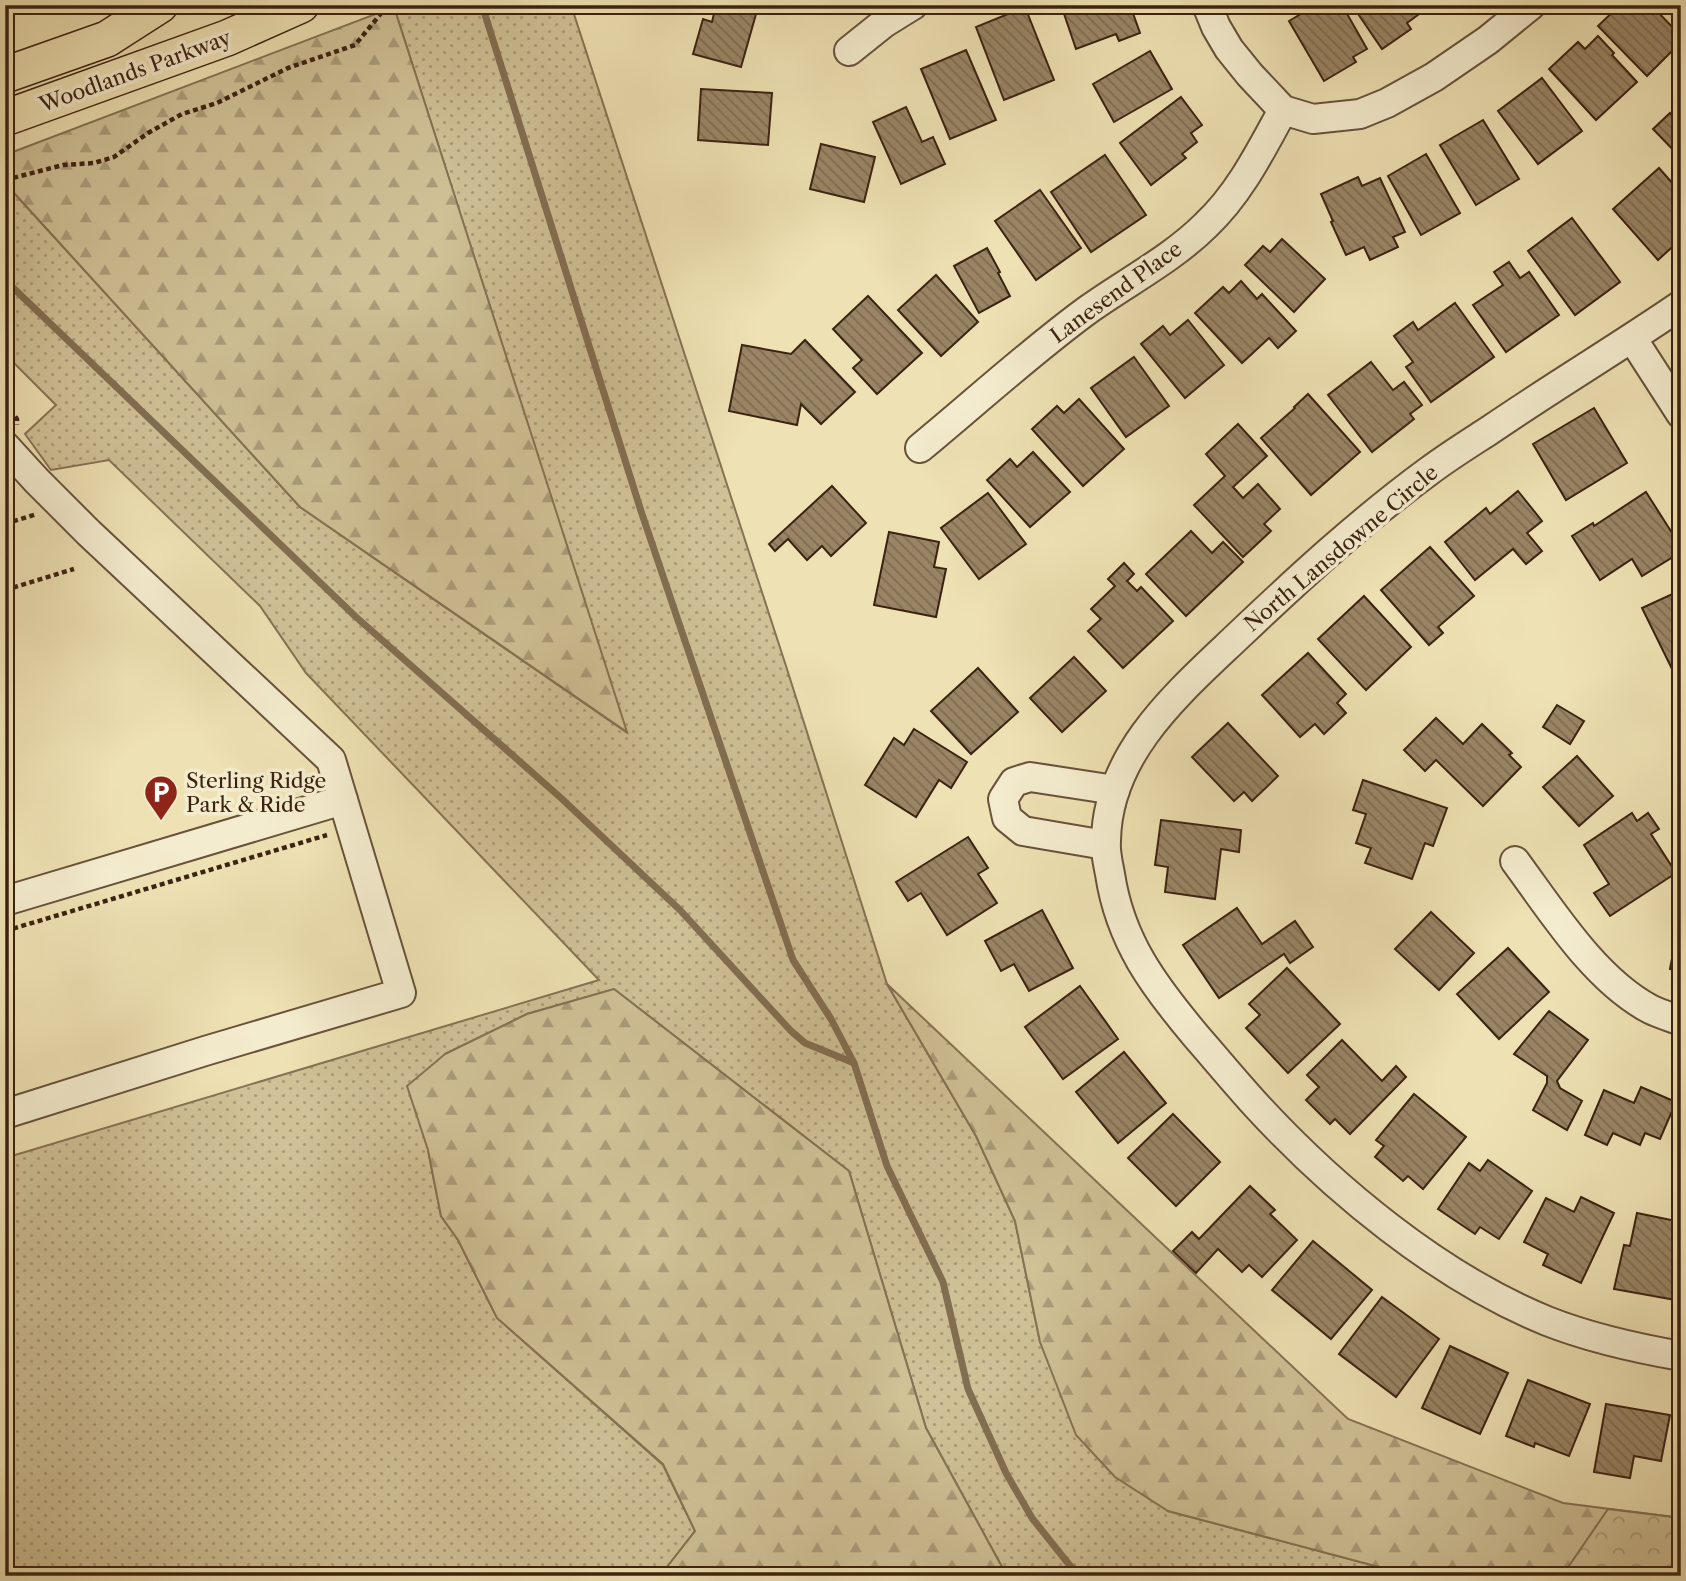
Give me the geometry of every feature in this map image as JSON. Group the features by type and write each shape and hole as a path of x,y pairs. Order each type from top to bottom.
{"main road":[{"path":"5,54 144,5"},
{"path":"5,75 107,39 160,5"},
{"name":"Woodlands Parkway","path":"5,118 228,38 301,5"}],"street":[{"path":"849,51 884,23 913,5"},
{"path":"1206,5 1229,49 1250,75 1283,110 1312,119 1360,114 1387,103 1434,77 1488,40 1531,5"},
{"name":"Lanesend Place","path":"920,448 1052,337 1170,255 1206,225 1235,192 1283,110"},
{"name":"North Lansdowne Circle","path":"1681,305 1633,338 1575,372 1431,469 1388,502 1293,584 1192,680 1144,732 1128,759 1112,803 1105,845 1112,890 1121,918 1146,972 1162,997 1232,1078 1309,1160 1400,1234 1451,1270 1495,1296 1545,1320 1587,1335 1681,1356"},
{"path":"1633,338 1681,414"},
{"path":"5,446 89,533 331,760 401,993 5,1114"},
{"path":"1105,845 1023,831 1007,818 1003,799 1014,782 1030,777 1112,803"},
{"path":"5,901 343,800"},
{"path":"1515,861 1564,929 1594,964 1649,1008 1681,1021"}],"path":[{"path":"5,180 64,165 94,163 114,157 148,133 182,114 217,103 288,68 355,45 388,5"},
{"path":"5,524 37,514"},
{"path":"5,590 74,569"},
{"path":"5,931 351,828"}],"green space":[{"path":"571,5 887,984 976,1136 1015,1221 1040,1342 1168,1511 1413,1576 1007,1576 926,1428 849,1171 614,989 527,1014 445,1054 428,1150 441,1216 458,1240 497,1318 663,1465 695,1531 660,1576 5,1576 5,1512 8,1497 5,1491 5,1158 599,980 306,673 260,606 109,460 51,470 25,434 56,405 5,354 5,183 300,507 626,732 394,7"},
{"path":"394,7 627,732 300,507 5,183 5,155"},
{"path":"887,984 1348,1419 1563,1503 1681,1518 1681,1576 1413,1576 1168,1511 1115,1477 1076,1435 1040,1342 1015,1221 976,1136"},
{"path":"614,989 849,1171 926,1428 1007,1576 660,1576 695,1531 663,1464 497,1318 458,1240 441,1216 428,1150 407,1086 445,1054 527,1014"},
{"path":"1608,1509 1681,1518 1681,1576 1562,1576"}],"building":[{"path":"716,5 758,7 741,67 693,54 703,19 712,22"},
{"path":"1061,5 1130,5 1140,33 1119,41 1116,34 1076,49"},
{"path":"1316,5 1342,5 1367,49 1353,57 1356,62 1324,81 1289,21"},
{"path":"1352,5 1424,5 1426,9 1407,23 1411,29 1382,49"},
{"path":"1620,5 1628,10 1633,5 1651,5 1681,36 1681,42 1647,76 1598,26"},
{"path":"1661,5 1681,5 1681,23"},
{"path":"1025,7 1054,80 1004,100 976,27"},
{"path":"1598,36 1637,82 1596,120 1549,69 1578,42 1585,49"},
{"path":"966,50 996,120 950,139 921,69"},
{"path":"1150,51 1172,89 1114,122 1093,84"},
{"path":"1542,78 1582,131 1538,164 1498,111"},
{"path":"701,89 772,93 768,145 698,140"},
{"path":"1181,97 1202,125 1191,133 1197,142 1182,154 1186,158 1151,185 1120,143"},
{"path":"906,107 922,142 933,137 945,164 901,184 873,122"},
{"path":"1670,113 1681,124 1681,158 1653,129"},
{"path":"1483,120 1519,179 1476,205 1440,145"},
{"path":"821,144 875,157 864,202 810,189"},
{"path":"1426,154 1460,213 1421,235 1388,176"},
{"path":"1105,155 1146,215 1091,252 1051,192"},
{"path":"1659,168 1681,193 1681,239 1658,260 1613,209"},
{"path":"1358,177 1362,186 1380,178 1405,232 1393,237 1398,247 1370,260 1364,247 1346,255 1321,194"},
{"path":"1040,190 1081,248 1036,280 995,221"},
{"path":"1572,218 1620,282 1575,315 1528,251"},
{"path":"1282,239 1325,279 1294,312 1245,265 1263,246 1270,252"},
{"path":"987,248 1010,296 979,313 954,266"},
{"path":"1509,262 1520,278 1529,272 1559,315 1506,352 1473,305 1503,285 1494,272"},
{"path":"936,275 978,322 941,356 898,310"},
{"path":"1241,281 1257,299 1262,294 1296,331 1278,348 1269,338 1242,363 1195,313 1223,287 1229,293"},
{"path":"868,296 922,353 877,394 853,368 862,360 833,329"},
{"path":"1455,303 1494,357 1431,402 1406,367 1413,362 1394,336 1413,322 1418,330"},
{"path":"1188,320 1224,365 1185,398 1141,344 1163,326 1170,335"},
{"path":"805,340 855,392 821,424 801,404 797,425 729,411 742,345 791,354"},
{"path":"1134,357 1169,406 1126,437 1091,388"},
{"path":"1371,362 1393,390 1404,382 1422,405 1410,414 1414,419 1372,452 1328,395"},
{"path":"1308,394 1360,452 1311,495 1261,438"},
{"path":"1079,399 1124,449 1083,486 1032,429 1057,406 1064,413"},
{"path":"1594,408 1627,463 1566,500 1533,444"},
{"path":"1238,424 1267,456 1233,487 1243,498 1258,484 1280,509 1264,524 1271,531 1243,557 1194,505 1225,476 1206,454"},
{"path":"1033,452 1070,492 1030,527 987,480 1010,459 1017,467"},
{"path":"832,486 866,523 831,556 822,546 807,560 788,539 775,551 769,544"},
{"path":"1518,491 1542,521 1527,533 1542,551 1526,564 1513,549 1475,580 1445,542 1486,508 1490,514"},
{"path":"1646,492 1681,547 1681,552 1642,576 1632,559 1600,580 1572,536 1593,523 1594,526"},
{"path":"988,493 1026,544 979,579 941,528"},
{"path":"1191,531 1212,553 1223,542 1243,562 1186,616 1146,574"},
{"path":"889,532 939,542 934,567 946,569 936,617 874,605"},
{"path":"1430,547 1474,596 1438,627 1443,633 1429,645 1381,590"},
{"path":"1124,563 1134,574 1127,581 1137,591 1141,587 1173,621 1123,668 1088,631 1101,619 1091,609 1115,586 1108,579"},
{"path":"1681,590 1681,665 1672,669 1642,608"},
{"path":"1364,596 1411,647 1366,690 1318,639"},
{"path":"1308,653 1346,694 1337,703 1346,713 1324,734 1315,724 1300,737 1262,695"},
{"path":"1074,657 1106,691 1062,732 1030,698"},
{"path":"978,668 1018,712 971,754 931,711"},
{"path":"1557,705 1584,721 1570,744 1543,727"},
{"path":"1436,718 1463,744 1482,724 1512,753 1509,755 1521,767 1483,806 1436,760 1425,771 1404,750"},
{"path":"1228,723 1278,776 1252,801 1244,792 1234,801 1192,757"},
{"path":"914,729 967,762 951,788 939,780 916,817 865,785 894,738 904,745"},
{"path":"1577,756 1613,796 1579,826 1543,787"},
{"path":"1363,780 1447,808 1433,846 1425,843 1412,879 1365,863 1371,848 1356,843 1366,814 1353,810"},
{"path":"1632,813 1637,821 1648,813 1659,829 1651,834 1676,873 1610,916 1594,893 1609,884 1584,845"},
{"path":"1161,820 1241,830 1239,852 1221,849 1215,899 1165,892 1168,867 1155,865"},
{"path":"968,837 988,868 978,874 997,903 947,935 921,893 908,901 896,882"},
{"path":"1237,908 1262,944 1295,921 1313,947 1290,963 1284,954 1219,998 1183,945"},
{"path":"1042,910 1073,968 1029,991 1014,964 1001,971 985,941"},
{"path":"1431,912 1474,953 1439,990 1395,949"},
{"path":"1681,912 1681,971 1670,969"},
{"path":"1508,948 1549,992 1499,1039 1457,994"},
{"path":"1287,968 1340,1024 1288,1073 1246,1028 1260,1015 1249,1004"},
{"path":"1080,986 1118,1039 1063,1079 1025,1027"},
{"path":"1549,1011 1588,1040 1557,1081 1560,1088 1582,1101 1567,1130 1533,1110 1547,1083 1547,1076 1514,1054"},
{"path":"1342,1040 1382,1081 1396,1066 1406,1077 1350,1134 1335,1119 1330,1124 1306,1100 1319,1087 1307,1075"},
{"path":"1124,1052 1166,1103 1118,1143 1076,1092"},
{"path":"1641,1087 1676,1102 1660,1139 1645,1133 1640,1145 1613,1133 1607,1145 1585,1135 1604,1090 1634,1103"},
{"path":"1414,1094 1466,1137 1423,1189 1408,1176 1403,1181 1375,1157 1384,1146 1376,1140"},
{"path":"1173,1114 1220,1162 1176,1206 1128,1158"},
{"path":"1488,1160 1532,1191 1499,1239 1480,1227 1475,1234 1438,1209 1469,1163 1480,1171"},
{"path":"1250,1186 1275,1210 1270,1214 1297,1240 1262,1277 1249,1265 1242,1272 1218,1249 1196,1273 1173,1251 1192,1232 1199,1239"},
{"path":"1581,1197 1614,1213 1581,1283 1543,1265 1548,1254 1524,1242 1546,1198 1574,1212"},
{"path":"1637,1213 1681,1222 1681,1301 1614,1289 1624,1245 1630,1246"},
{"path":"1313,1241 1372,1290 1331,1339 1272,1290"},
{"path":"1382,1297 1439,1339 1396,1397 1339,1354"},
{"path":"1450,1346 1508,1373 1480,1434 1422,1408"},
{"path":"1528,1380 1590,1404 1569,1456 1535,1443 1534,1447 1506,1436"},
{"path":"1606,1404 1670,1415 1661,1461 1634,1456 1630,1478 1594,1472"}],"waterway":[{"path":"482,5 641,511 793,960 831,1019 854,1063 887,1166 943,1282 968,1389 1006,1473 1032,1518 1071,1567 1087,1576"},
{"path":"5,280 356,617 561,798 680,910 791,1031 805,1043 854,1063"}],"place":[{"name":"Sterling Ridge Park & Ride","path":"161,822"}]}
